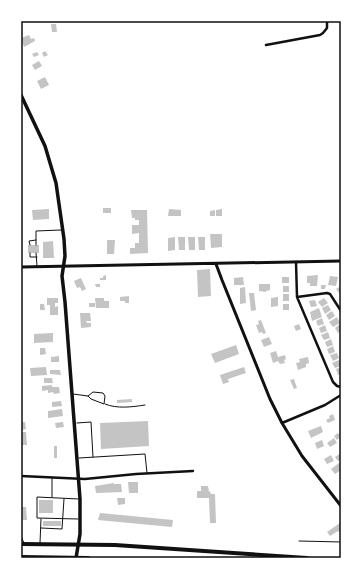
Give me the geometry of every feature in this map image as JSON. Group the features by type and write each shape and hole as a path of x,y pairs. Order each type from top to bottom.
{"highway":[{"path":"23,544 134,546 241,556 307,558"},
{"path":"22,558 88,558"}],"main road":[{"path":"21,95 45,146 56,184 62,216 65,256 62,276 80,499 80,519 76,558"}],"street":[{"path":"266,45 320,35 327,28 327,21"},
{"path":"21,267 341,261"},
{"path":"296,262 297,297 333,382 337,386 341,386"},
{"path":"216,264 262,380 282,423 302,456 341,506"},
{"path":"297,297 327,292 330,294 341,311"},
{"path":"282,423 325,405 341,395"},
{"path":"21,476 85,479 193,470"}],"lane":[{"path":"36,245 36,231 63,230"},
{"path":"30,246 29,241 36,240"},
{"path":"30,253 30,257 37,257"},
{"path":"36,253 37,267"},
{"path":"88,396 93,392 103,393 105,396 104,404"},
{"path":"72,394 88,396 91,399 112,406 145,405"},
{"path":"74,423 91,422 93,457"},
{"path":"77,458 145,454 147,473"},
{"path":"52,477 52,498"},
{"path":"80,499 37,497 36,518 80,519"},
{"path":"41,528 62,529 64,498"},
{"path":"40,544 41,518"},
{"path":"21,536 23,544"},
{"path":"299,541 341,542"}],"building":[{"path":"51,24 56,24 57,32 52,32"},
{"path":"29,35 31,39 34,38 35,41 24,47 21,38"},
{"path":"45,51 48,55 44,57 42,53"},
{"path":"37,52 39,55 34,57 32,54"},
{"path":"39,61 42,66 35,70 32,65"},
{"path":"45,77 49,85 41,89 37,81"},
{"path":"103,208 111,208 111,213 103,213"},
{"path":"49,209 49,219 33,220 32,210"},
{"path":"169,209 181,210 181,216 168,216"},
{"path":"222,209 222,216 216,216 216,210"},
{"path":"131,210 147,210 148,253 130,254 130,248 135,248 135,243 139,243 139,233 132,234 132,225 139,225 139,220 132,218"},
{"path":"215,210 215,216 210,216 210,211"},
{"path":"210,234 222,234 222,247 211,248"},
{"path":"175,237 175,250 168,251 168,238"},
{"path":"178,237 185,237 185,250 179,250"},
{"path":"188,237 195,237 195,250 189,250"},
{"path":"198,237 205,237 205,250 199,250"},
{"path":"107,240 115,240 114,254 107,254"},
{"path":"53,241 54,258 43,258 43,242"},
{"path":"28,245 39,245 39,253 28,253"},
{"path":"210,269 211,296 198,297 197,270"},
{"path":"106,275 106,280 100,280 100,278 103,278 103,276"},
{"path":"318,275 317,286 310,286 310,283 307,283 307,276"},
{"path":"330,276 338,277 336,286 328,285"},
{"path":"243,277 244,285 234,285 234,278"},
{"path":"282,277 289,277 289,283 282,283"},
{"path":"81,278 86,289 82,291 80,287 77,288 74,281"},
{"path":"95,284 100,284 100,287 96,287"},
{"path":"259,284 270,284 270,290 266,292 259,291"},
{"path":"321,285 326,285 325,289 321,289"},
{"path":"283,286 289,286 289,292 283,292"},
{"path":"341,286 341,294 340,294 336,289"},
{"path":"245,287 246,303 240,304 240,288"},
{"path":"249,293 254,293 256,310 251,311"},
{"path":"283,294 289,294 289,301 283,301"},
{"path":"129,296 129,303 120,301 120,297"},
{"path":"278,297 278,306 271,307 271,298"},
{"path":"47,298 58,298 58,303 55,303 55,307 58,306 58,315 50,315 50,305 47,305"},
{"path":"95,298 104,298 104,301 109,301 109,308 96,308"},
{"path":"324,298 328,303 322,307 318,302"},
{"path":"315,300 317,306 311,307 309,301"},
{"path":"89,303 95,303 95,307 89,307"},
{"path":"40,304 44,304 45,310 40,310"},
{"path":"283,304 289,304 289,310 283,310"},
{"path":"328,305 331,310 325,314 322,308"},
{"path":"319,308 322,317 312,321 310,312"},
{"path":"332,311 335,316 329,320 326,315"},
{"path":"80,313 90,313 91,321 86,321 87,323 91,323 91,327 81,328"},
{"path":"337,317 340,323 333,327 329,322"},
{"path":"322,318 324,324 318,326 316,321"},
{"path":"261,320 266,333 263,334 262,332 259,333 256,325 259,324 258,321"},
{"path":"299,324 301,329 296,331 294,326"},
{"path":"340,324 341,331 338,333 335,328"},
{"path":"325,325 327,331 321,333 319,328"},
{"path":"328,332 330,338 324,340 321,335"},
{"path":"53,333 53,342 34,343 34,334"},
{"path":"269,337 272,344 264,347 261,340"},
{"path":"331,339 333,345 327,347 325,342"},
{"path":"236,345 239,354 215,363 211,354"},
{"path":"333,346 335,352 329,354 327,349"},
{"path":"40,348 45,348 46,354 40,355"},
{"path":"276,351 278,357 285,355 285,363 280,364 278,361 273,363 270,353"},
{"path":"337,353 339,358 333,361 330,355"},
{"path":"59,356 59,362 51,362 51,357"},
{"path":"308,357 309,363 306,364 306,367 298,370 296,363 300,362 299,359"},
{"path":"339,360 341,366 335,368 332,363"},
{"path":"46,367 47,375 31,376 30,368"},
{"path":"244,367 246,373 228,379 229,382 223,384 220,375"},
{"path":"341,367 341,374 338,375 336,369"},
{"path":"50,370 60,370 61,375 50,374"},
{"path":"44,378 52,378 53,383 44,383"},
{"path":"294,379 297,388 294,389 290,380"},
{"path":"52,385 52,387 59,387 60,393 48,393 48,390 42,391 42,386"},
{"path":"132,399 132,402 117,403 117,400"},
{"path":"61,401 62,406 52,407 52,402"},
{"path":"62,409 63,416 48,418 48,411"},
{"path":"333,414 335,420 328,423 326,420"},
{"path":"148,421 149,446 101,449 100,423"},
{"path":"21,422 25,422 26,429 22,430"},
{"path":"63,422 64,427 56,428 55,423"},
{"path":"321,426 323,432 311,438 308,431"},
{"path":"21,432 26,432 27,445 21,445"},
{"path":"338,433 341,436 337,440 334,436"},
{"path":"334,438 337,443 330,447 327,443"},
{"path":"322,440 324,446 317,449 315,443"},
{"path":"54,446 57,446 57,458 54,458"},
{"path":"341,453 341,459 338,461 335,457"},
{"path":"331,455 334,461 327,464 324,459"},
{"path":"339,463 341,470 335,474 331,469"},
{"path":"128,482 138,482 138,493 129,493"},
{"path":"114,483 121,484 122,492 96,493 95,486"},
{"path":"201,486 208,486 209,492 210,491 211,494 215,494 216,523 210,523 209,498 197,498 197,491 201,491"},
{"path":"117,498 125,498 125,504 118,505"},
{"path":"39,500 53,500 53,513 39,513"},
{"path":"22,507 26,507 27,520 21,520"},
{"path":"100,513 173,520 172,527 98,520"},
{"path":"43,521 61,521 61,526 43,526"},
{"path":"340,523 341,531 338,531 330,536 327,532"}]}
